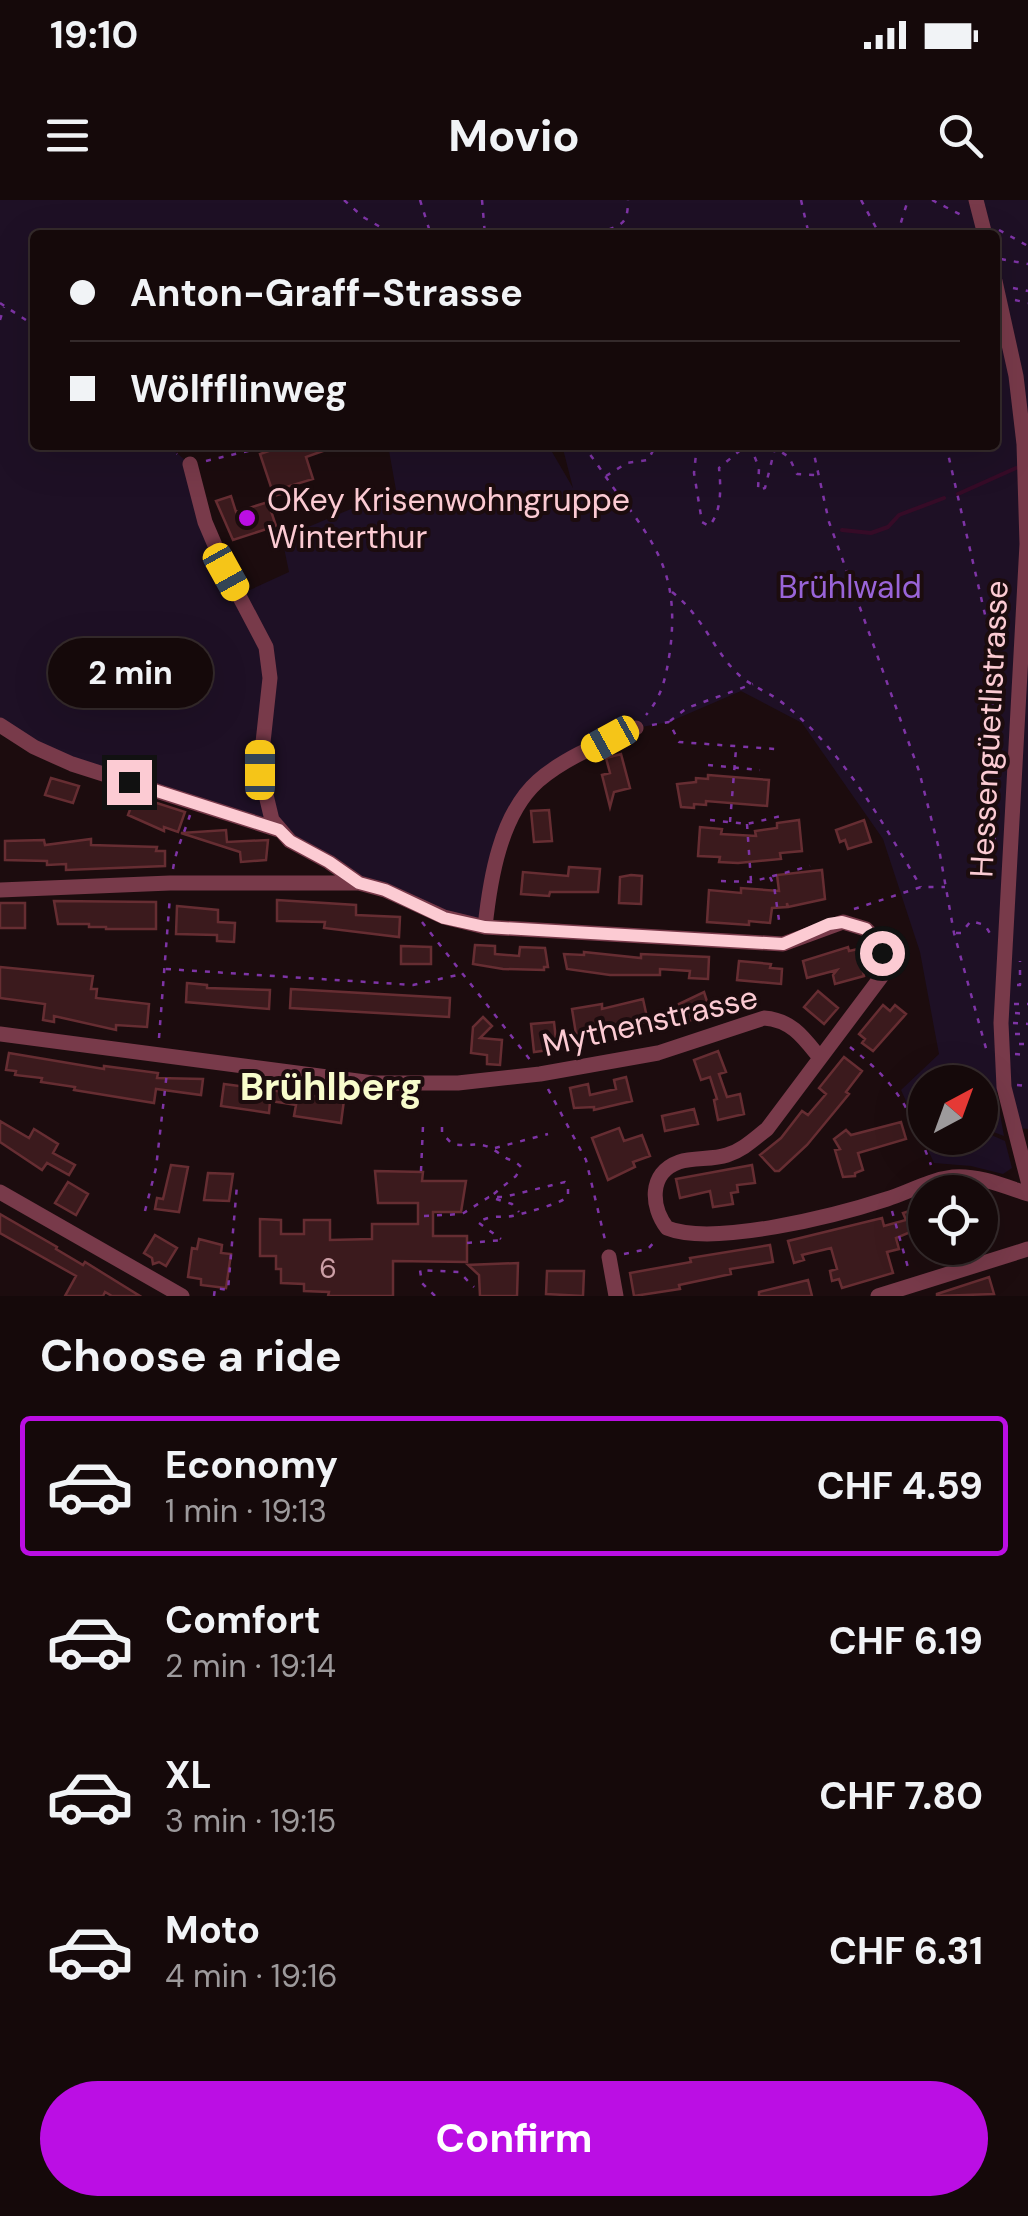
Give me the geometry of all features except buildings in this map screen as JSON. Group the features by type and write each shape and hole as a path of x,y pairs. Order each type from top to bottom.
{"street":[{"path":"976,200 978,225"},
{"name":"Hessengüetlistrasse","path":"1001,284 1024,444 1026,544 1001,1022 1004,1087 1022,1136 1028,1180"},
{"path":"190,464 205,522 226,572 266,647 270,678 260,770 267,806 279,830 290,841 359,883"},
{"path":"0,725 34,747 72,764 279,830"},
{"path":"485,927 491,870 525,796 554,770 636,728"},
{"path":"0,890 170,883 359,883 385,890 444,918 485,927 783,944 829,924 855,924 866,929 879,945 884,968 767,1129 748,1146 726,1156 678,1162 660,1176 655,1206 668,1228 694,1235 764,1228 888,1198 954,1177 979,1178 1028,1194"},
{"name":"Mythenstrasse","path":"0,1034 373,1083 458,1083 540,1074 658,1053 764,1018 796,1029 820,1058"},
{"path":"0,1192 182,1296"},
{"path":"878,1296 919,1289 1028,1249"},
{"path":"609,1257 616,1296"}],"path":[{"path":"344,200 385,230"},
{"path":"420,200 429,230"},
{"path":"482,200 485,230"},
{"path":"610,230 628,217 628,200"},
{"path":"801,200 808,230"},
{"path":"862,200 877,230"},
{"path":"899,230 908,200"},
{"path":"932,200 978,225"},
{"path":"1000,234 1028,246"},
{"path":"1001,259 1028,264"},
{"path":"1001,284 1028,291"},
{"path":"1010,300 1028,303"},
{"path":"0,320 2,304 30,323"},
{"path":"190,464 252,450"},
{"path":"586,450 650,537 664,562 672,592 666,680 658,700 636,728"},
{"path":"605,477 627,463 648,460 653,450"},
{"path":"696,450 694,473 702,522 710,526 716,520 719,468 740,450"},
{"path":"752,450 759,468 758,490 765,488 775,450"},
{"path":"779,450 789,457 797,474 817,476"},
{"path":"813,450 829,522 919,771 947,887 954,934 988,1052"},
{"path":"947,450 990,632 994,730 1015,740"},
{"path":"672,592 691,607 739,675 784,703 829,746 921,887"},
{"path":"636,728 669,722 688,708 753,684"},
{"path":"669,722 679,742 775,750"},
{"path":"730,822 736,746"},
{"path":"708,765 760,770"},
{"path":"145,1212 156,1168 170,883 176,848 194,803"},
{"path":"710,820 747,824 784,815"},
{"path":"747,824 751,882"},
{"path":"721,881 751,882 810,866"},
{"path":"769,876 783,944"},
{"path":"855,924 853,906 921,887 947,887"},
{"path":"954,934 961,933 971,921 985,925 996,944"},
{"path":"1019,955 1028,955"},
{"path":"1020,963 1028,964"},
{"path":"166,969 413,985 462,974"},
{"path":"1020,973 1028,974"},
{"path":"1020,984 1028,985"},
{"path":"1013,1004 1028,1004"},
{"path":"1012,1013 1028,1014"},
{"path":"1012,1023 1028,1024"},
{"path":"1012,1034 1028,1034"},
{"path":"837,1037 894,1086 912,1114 932,1166"},
{"path":"1012,1043 1028,1044"},
{"path":"1013,1054 1028,1055"},
{"path":"1015,1085 1028,1086"},
{"path":"422,1172 423,1126"},
{"path":"424,1216 462,1214 492,1198 521,1167 494,1148 476,1143 452,1144 442,1134 442,1126"},
{"path":"494,1148 548,1134"},
{"path":"214,1296 216,1288 228,1290 237,1184"},
{"path":"467,1243 503,1240 478,1222 484,1218 566,1201 570,1190 568,1184 553,1184 492,1198"},
{"path":"492,1198 512,1204 520,1213"},
{"path":"888,1198 919,1289"},
{"path":"609,1257 648,1249 668,1228"},
{"path":"436,1296 422,1284 420,1270 459,1272 474,1287"}],"green space":[{"name":"Brühlwald","path":"0,200 1028,200 1028,1129 1019,1128 1004,1088 998,1091 998,1065 927,1065 939,1054 920,952 883,839 802,723 741,691 669,722 636,728 554,770 516,811 485,927 444,917 290,841 72,764 0,725"},
{"path":"908,1083 908,1105 901,1090"},
{"path":"998,1103 1004,1136 998,1134"},
{"path":"998,1138 1005,1141 1012,1168 1003,1174 934,1163 930,1155 998,1155"}],"waterway":[{"path":"958,494 1016,468"},
{"path":"842,530 871,533 888,527 899,515 944,498"}],"place":[{"name":"OKey Krisenwohngruppe Winterthur","path":"247,518"}],"district":[{"name":"Brühlberg","path":"331,1087"}],"route":[{"path":"129,782 279,830 290,841 359,883 385,890 444,918 485,927 783,944 842,922 866,929 882,953"}]}
